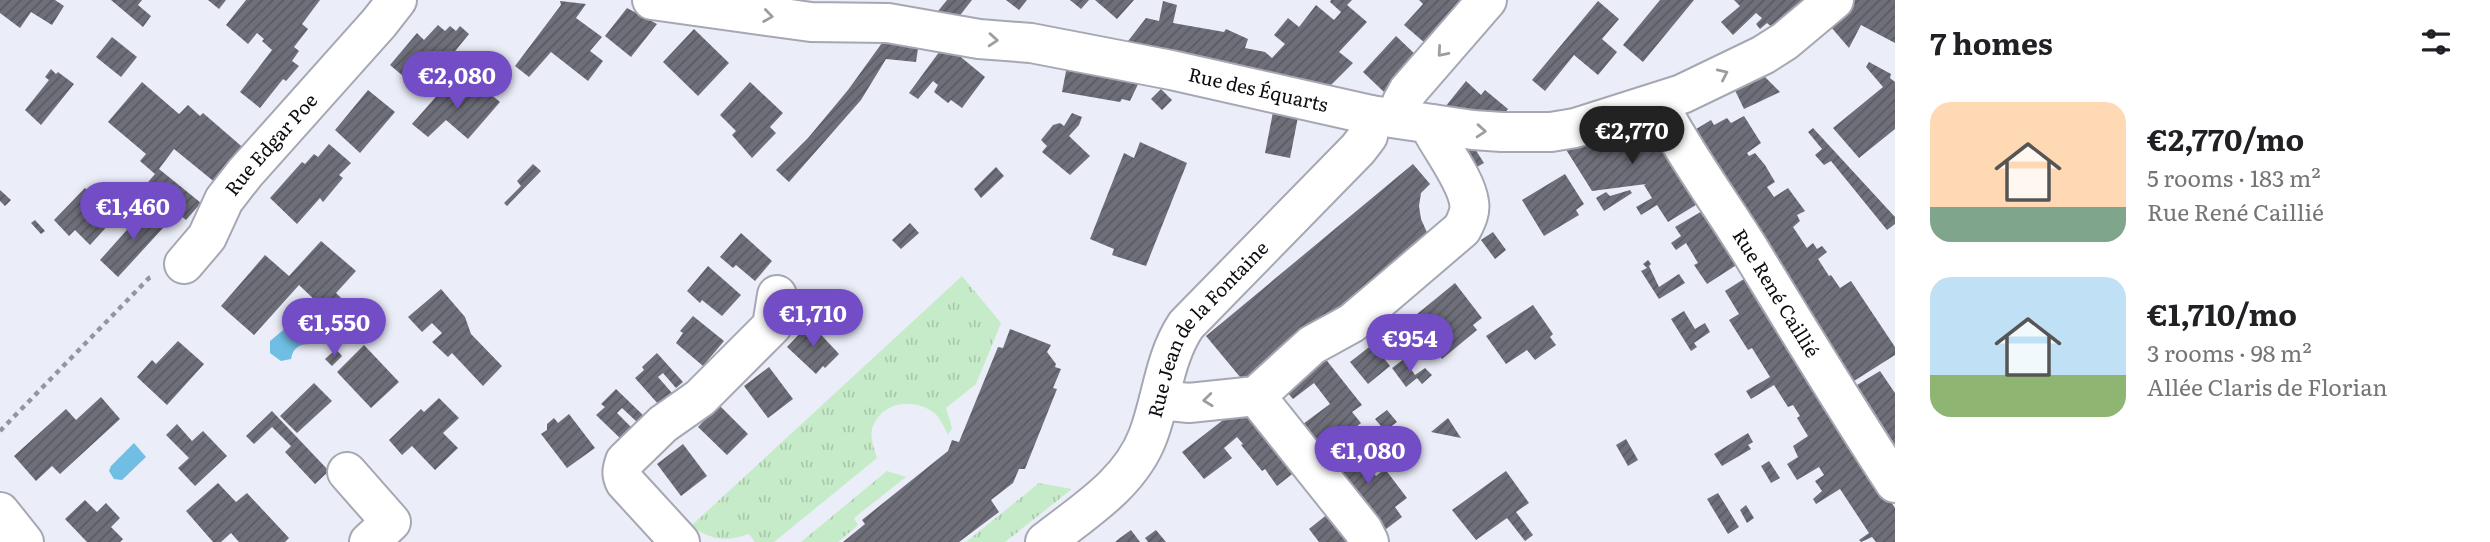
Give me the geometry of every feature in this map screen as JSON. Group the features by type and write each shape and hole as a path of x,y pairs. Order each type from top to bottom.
{"street":[{"name":"Rue Edgar Poe","path":"184,264 207,237 224,200 245,173 397,0"},
{"name":"Rue des Équarts","path":"652,0 811,22 888,23 979,39 1031,43 1171,70 1306,102 1400,119 1473,131 1551,132 1575,128 1682,94 1763,55 1785,41 1834,0"},
{"name":"Rue Jean de la Fontaine","path":"1045,542 1116,485 1131,468 1148,436 1172,353 1186,325 1359,149 1368,136 1400,119 1402,102 1408,91 1487,0"},
{"name":"Rue René Caillié","path":"1658,103 1687,155 1750,250 1818,365 1895,483"},
{"path":"1159,400 1189,402 1256,396 1312,345 1352,323 1462,229 1469,216 1470,204 1465,189 1433,132 1400,119"},
{"path":"680,542 625,482 622,468 625,461 663,424 700,398 772,326 777,295"},
{"path":"1256,396 1363,530 1369,542"},
{"path":"347,472 391,522 369,542"},
{"path":"0,512 24,542"}],"path":[{"path":"0,431 149,278 184,264"}],"green space":[{"path":"962,276 1001,323 976,384 946,408 952,428 948,435 938,417 925,408 908,404 891,407 884,411 873,426 872,442 877,458 774,542 755,542 749,534 719,538 691,526"},
{"path":"887,471 906,477 854,518 858,525 838,542 801,542"},
{"path":"1039,483 1072,489 1005,542 966,542"}],"water":[{"path":"310,324 310,344 297,347 291,359 281,361 270,353 270,341 287,327"},
{"path":"134,443 146,457 122,480 114,479 109,471 111,466"}],"building":[{"path":"0,0 55,0 64,6 52,25 31,12 20,28 0,13"},
{"path":"111,0 142,0 138,5 151,16 143,27"},
{"path":"208,0 226,0 219,9"},
{"path":"246,0 320,0 302,24 308,29 294,47 299,51 292,61 299,66 286,81 283,79 260,108 240,92 272,50 257,33 248,44 226,25"},
{"path":"947,0 972,0 954,23 930,21"},
{"path":"1006,0 1027,0 1019,10"},
{"path":"1070,0 1089,0 1081,9"},
{"path":"1095,0 1134,0 1117,19"},
{"path":"1331,0 1352,0 1347,5 1367,22 1339,52 1353,63 1330,86 1284,82 1121,50 1146,18 1159,21 1163,1 1177,5 1173,23 1224,32 1226,29 1248,39 1245,48 1265,52 1272,58 1285,44 1274,35 1288,18 1299,27 1316,5 1334,20 1341,12"},
{"path":"1419,0 1467,0 1425,43 1404,25 1423,4"},
{"path":"1660,0 1694,0 1643,62 1623,45"},
{"path":"1734,0 1811,0 1774,29 1767,23 1760,29 1756,24 1762,18 1756,13 1733,35 1721,22 1740,6"},
{"path":"1848,0 1895,0 1895,43 1861,25 1849,48 1824,19"},
{"path":"560,1 586,4 576,18 602,37 590,51 603,61 588,81 551,52 529,77 515,66 561,5"},
{"path":"1598,1 1619,19 1602,39 1617,52 1598,75 1574,55 1545,91 1532,80"},
{"path":"627,8 657,24 631,57 605,36"},
{"path":"438,25 445,31 450,26 456,31 460,26 469,34 422,92 390,65 417,33 424,40"},
{"path":"694,29 729,63 698,96 663,62"},
{"path":"887,36 919,42 916,62 886,59 861,100 789,182 776,170 808,138 848,90"},
{"path":"1396,36 1417,56 1384,92 1363,72"},
{"path":"112,37 137,57 121,77 96,57"},
{"path":"945,44 985,77 962,108 951,100 948,103 934,92 938,85 933,81 918,99 909,93"},
{"path":"1869,62 1891,74 1890,78 1895,82 1895,129 1859,158 1833,128 1883,87 1866,67"},
{"path":"1067,66 1140,80 1130,101 1122,99 1120,102 1062,92"},
{"path":"51,69 74,84 41,125 25,110 49,80 45,77"},
{"path":"1759,71 1780,92 1744,109 1731,82"},
{"path":"1466,81 1481,95 1485,90 1508,109 1498,121 1441,112"},
{"path":"142,82 179,114 188,105 200,116 203,113 247,151 217,184 174,149 159,169 201,203 186,220 162,200 156,207 149,201 147,204 137,195 155,174 140,161 146,154 108,122"},
{"path":"750,82 783,113 770,127 776,133 752,158 732,135 736,131 720,115"},
{"path":"448,83 463,95 459,103 477,83 500,102 468,139 446,120 428,137 412,124"},
{"path":"1161,89 1172,100 1162,110 1151,99"},
{"path":"368,90 395,112 360,153 335,130"},
{"path":"1273,112 1298,117 1290,158 1265,153"},
{"path":"1072,113 1082,117 1069,136 1090,156 1070,175 1042,152 1047,146 1041,140 1053,125 1060,123 1064,126"},
{"path":"1744,116 1761,143 1747,153 1749,156 1755,153 1775,182 1767,187 1774,197 1788,188 1805,211 1797,215 1800,221 1793,227 1807,248 1813,243 1817,249 1822,246 1827,252 1818,259 1829,276 1831,275 1840,288 1851,281 1895,347 1895,355 1854,381 1693,131 1711,120 1714,125 1727,118 1731,123"},
{"path":"1645,120 1699,203 1668,222 1657,205 1641,215 1636,207 1652,198 1644,185 1646,184 1592,191 1560,140"},
{"path":"1813,128 1895,217 1895,224 1887,230 1831,161 1824,165 1815,155 1822,149 1808,132"},
{"path":"1446,135 1468,138 1484,163 1468,172"},
{"path":"1140,142 1187,163 1146,266 1112,255 1114,249 1090,239 1124,153 1134,158"},
{"path":"329,144 351,163 339,175 343,178 323,202 320,198 297,224 270,198 302,162 305,164 314,154 318,157"},
{"path":"533,164 541,171 507,206 504,203 521,186 517,181"},
{"path":"1413,164 1430,184 1421,193 1419,206 1429,237 1250,389 1206,336"},
{"path":"996,167 1004,176 981,198 974,189"},
{"path":"1565,174 1584,204 1576,210 1579,215 1544,236 1522,200"},
{"path":"116,184 133,198 90,245 75,230 69,236 54,220 85,188 100,201"},
{"path":"0,190 11,200 5,206 0,201"},
{"path":"1630,190 1632,193 1604,211 1596,198 1606,192 1610,196"},
{"path":"159,210 168,218 161,226 163,228 118,277 100,260 144,211 152,218"},
{"path":"1704,210 1738,264 1707,284 1694,265 1698,263 1686,243 1676,250 1671,243 1681,236 1675,227"},
{"path":"35,220 45,231 41,234 31,223"},
{"path":"910,223 919,233 901,249 892,240"},
{"path":"1493,232 1506,250 1495,259 1481,240"},
{"path":"741,233 772,261 755,281 736,265 733,268 720,257"},
{"path":"321,241 356,271 336,293 371,327 358,341 299,285 254,335 221,306 265,255 289,276"},
{"path":"1648,260 1659,287 1679,274 1685,283 1659,299 1641,271 1647,268 1643,264"},
{"path":"708,266 741,295 722,316 702,300 700,303 687,291"},
{"path":"1747,277 1895,508 1895,542 1876,542 1872,537 1861,542 1859,540 1869,533 1840,489 1816,504 1813,499 1822,491 1815,481 1824,475 1819,467 1797,480 1787,464 1798,457 1793,446 1808,436 1797,418 1800,416 1793,405 1788,407 1774,385 1751,399 1746,391 1770,377 1752,348 1748,350 1729,320 1739,314 1725,291"},
{"path":"1455,283 1482,318 1473,325 1477,330 1442,359 1428,342 1405,360 1389,337"},
{"path":"441,289 465,317 471,334 502,366 483,386 452,353 448,357 432,342 442,333 432,323 422,332 408,317"},
{"path":"1533,305 1553,334 1550,337 1556,345 1535,360 1527,350 1506,364 1486,336"},
{"path":"1684,311 1695,329 1705,323 1710,332 1694,343 1697,347 1691,351 1671,319"},
{"path":"693,316 724,341 703,366 676,343 683,333 680,331"},
{"path":"810,323 839,354 816,374 787,347"},
{"path":"1010,329 1051,345 1047,352 1056,364 1055,367 1061,369 1053,388 1057,389 1025,469 1019,469 1013,483 991,500 999,512 959,542 843,542 865,524 862,520 948,451 952,440 959,442 998,347 1003,348"},
{"path":"178,341 204,364 167,405 137,377 152,360 156,364"},
{"path":"1373,344 1390,366 1368,384 1350,362"},
{"path":"364,345 399,382 371,408 337,372"},
{"path":"336,349 342,356 332,366 325,359"},
{"path":"1320,352 1362,405 1352,412 1361,423 1342,438 1333,427 1315,441 1303,424 1330,404 1314,383 1293,399 1279,383"},
{"path":"657,353 683,382 676,388 663,373 658,377 672,393 659,405 635,378"},
{"path":"1404,359 1415,375 1425,368 1432,375 1422,384 1417,378 1406,387 1392,368"},
{"path":"769,367 793,399 768,418 744,386"},
{"path":"1880,371 1895,393 1895,445 1857,385"},
{"path":"314,383 332,401 297,433 280,416"},
{"path":"616,389 644,416 637,422 622,408 617,413 633,429 622,440 596,415 605,407 601,404"},
{"path":"101,397 120,419 60,474 52,466 36,481 14,456 66,409 76,420"},
{"path":"439,398 459,418 443,433 458,448 435,470 412,446 402,455 389,440 421,409 424,412"},
{"path":"719,405 748,434 727,455 698,427"},
{"path":"1241,406 1296,471 1277,486 1265,469 1262,471 1237,437 1224,448 1232,458 1204,479 1182,452"},
{"path":"1387,410 1397,422 1385,431 1375,419"},
{"path":"272,411 329,471 315,484 285,452 291,446 272,427 254,444 246,436"},
{"path":"569,414 595,448 567,468 541,434 547,430 547,424 554,418 558,423"},
{"path":"1448,418 1461,438 1431,432"},
{"path":"177,424 192,441 203,431 227,456 195,486 178,468 189,458 166,435"},
{"path":"1370,433 1384,452 1367,466 1376,476 1385,469 1407,498 1395,507 1402,517 1377,536 1327,473 1343,460 1340,457"},
{"path":"1748,433 1753,442 1748,445 1751,449 1722,466 1714,454"},
{"path":"1626,439 1638,460 1628,466 1616,445"},
{"path":"683,444 707,476 681,496 657,464"},
{"path":"1769,461 1780,478 1771,483 1761,466"},
{"path":"1506,471 1529,503 1516,512 1533,535 1525,541 1507,518 1476,540 1452,510"},
{"path":"218,483 236,502 247,493 289,538 285,542 239,542 231,533 221,542 213,542 186,511"},
{"path":"1718,493 1739,527 1728,534 1707,499"},
{"path":"85,500 97,512 106,503 120,518 111,527 123,539 120,542 87,542 65,519"},
{"path":"1746,505 1754,518 1747,523 1740,510"},
{"path":"1329,513 1350,542 1319,542 1309,529"},
{"path":"1131,530 1140,542 1115,542 1120,538"},
{"path":"1156,530 1166,542 1148,542 1145,538"}]}
